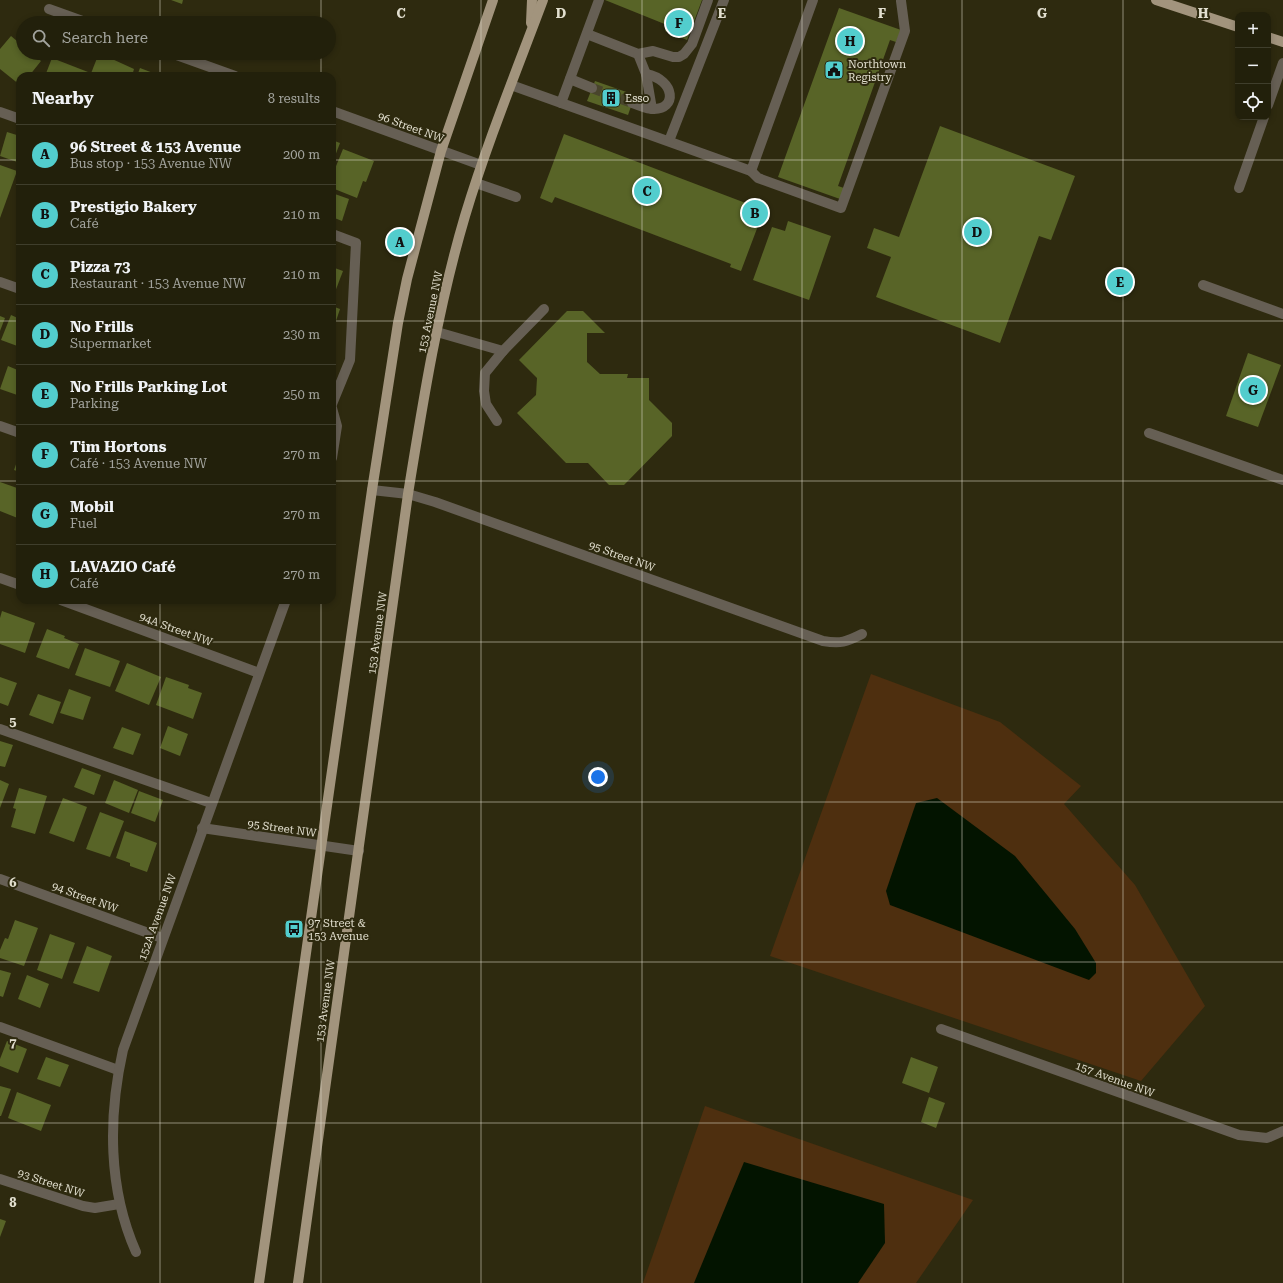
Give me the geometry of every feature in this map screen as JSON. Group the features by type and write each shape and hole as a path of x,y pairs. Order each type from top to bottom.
{"main road":[{"path":"259,1283 372,490 406,286 441,151 493,0"},
{"path":"530,33 532,0"},
{"name":"153 Avenue NW","path":"298,1283 408,494 437,332 465,217 481,165 543,0"},
{"path":"1156,0 1235,26"},
{"path":"1271,38 1283,42"}],"street":[{"path":"561,103 600,0"},
{"path":"587,34 638,54 653,51 673,57 684,54 692,44 708,0"},
{"path":"669,142 724,0"},
{"path":"751,170 813,0"},
{"path":"511,85 751,170 758,178 841,208 905,31 900,0"},
{"path":"49,9 68,16"},
{"path":"638,54 646,74 652,109"},
{"path":"190,60 224,72"},
{"path":"1271,97 1283,63"},
{"path":"632,103 652,109 664,106 668,102 670,90 660,78 646,74"},
{"path":"570,79 592,88"},
{"path":"0,112 16,118"},
{"name":"96 Street NW","path":"336,112 481,165"},
{"path":"1239,188 1263,120"},
{"path":"476,183 516,197"},
{"path":"336,236 356,243 350,360 336,394"},
{"path":"0,282 16,288"},
{"path":"1203,285 1283,314"},
{"path":"497,421 486,404 485,373 503,351 544,309"},
{"path":"437,332 503,351"},
{"path":"336,422 336,432"},
{"path":"0,426 16,432"},
{"path":"1149,433 1283,480"},
{"name":"95 Street NW","path":"372,490 408,494 435,502 823,641 839,643 846,642 862,634"},
{"path":"0,578 16,584"},
{"name":"94A Street NW","path":"72,604 260,673"},
{"name":"152A Avenue NW","path":"136,1252 123,1221 119,1204 113,1146 114,1102 118,1070 128,1032 285,604"},
{"path":"0,730 211,803"},
{"name":"95 Street NW","path":"202,828 359,851"},
{"name":"94 Street NW","path":"0,879 162,938"},
{"path":"0,1027 118,1070"},
{"name":"157 Avenue NW","path":"941,1029 1239,1135 1267,1138 1283,1131"},
{"name":"93 Street NW","path":"0,1179 83,1206 95,1208 119,1204"}],"shaded area":[{"path":"871,674 1000,722 1081,786 1064,804 1135,885 1205,1006 1141,1081 770,956"},
{"path":"937,798 1015,856 1075,929 1096,963 1096,973 1089,980 890,905 886,891 916,803"},
{"path":"705,1106 973,1200 916,1283 643,1283"},
{"path":"744,1162 884,1204 885,1243 858,1283 694,1283"}],"building":[{"path":"171,0 183,0 182,4"},
{"path":"605,0 702,0 687,40 665,31 667,25"},
{"path":"839,8 901,30 896,42 890,40 838,186 844,188 840,199 778,177"},
{"path":"11,36 16,40 16,60 41,61 32,72 16,72 16,82 0,69 0,49"},
{"path":"51,60 57,60 88,72 47,72"},
{"path":"96,60 114,60 134,69 133,72 92,72"},
{"path":"140,68 150,72 138,72"},
{"name":"Esso","path":"595,81 635,95 628,115 587,101"},
{"path":"940,126 1075,176 1051,240 1039,236 1000,343 876,297 891,257 867,248 874,228 899,237"},
{"path":"7,132 16,135 16,162 0,156"},
{"path":"564,134 764,210 741,271 730,267 731,264 555,197 552,203 540,198"},
{"path":"336,142 340,143 336,154"},
{"path":"343,149 374,161 366,182 363,181 357,198 336,190 336,166"},
{"path":"0,165 16,171 16,174 0,218"},
{"path":"336,194 349,199 342,221 336,219"},
{"path":"788,221 831,236 809,300 753,280 772,227 785,231"},
{"path":"336,268 343,271 336,289"},
{"path":"336,308 340,309 336,321"},
{"path":"567,311 583,311 605,333 587,333 587,362 600,374 628,374 627,378 649,378 649,400 672,423 672,436 624,485 609,485 588,463 566,463 517,413 536,395 537,378 519,360"},
{"path":"11,315 16,317 16,346 1,340"},
{"path":"0,316 5,318 0,331"},
{"path":"1248,353 1281,365 1258,427 1226,416"},
{"path":"8,366 16,369 16,395 0,389"},
{"path":"0,482 16,488 16,517 0,511"},
{"path":"2,611 35,623 25,653 0,644 0,618"},
{"path":"47,629 65,636 64,638 79,644 69,669 36,657"},
{"path":"85,648 120,661 110,687 75,675"},
{"path":"127,663 161,677 149,705 115,691"},
{"path":"0,677 17,683 8,706 0,703"},
{"path":"166,677 189,685 188,688 202,693 193,719 156,705"},
{"path":"69,689 91,697 83,720 60,713"},
{"path":"38,694 61,702 53,724 29,715"},
{"path":"168,726 188,734 180,756 160,748"},
{"path":"122,727 141,734 133,755 113,748"},
{"path":"0,741 13,745 5,767 0,766"},
{"path":"82,768 101,775 94,795 74,787"},
{"path":"0,780 9,784 0,808"},
{"path":"114,780 138,790 129,813 105,803"},
{"path":"19,788 47,796 35,834 11,827 16,809 13,808"},
{"path":"139,791 163,800 155,822 131,813"},
{"path":"63,798 87,807 74,842 49,833"},
{"path":"100,812 124,821 110,857 86,849"},
{"path":"125,831 157,843 147,872 130,866 130,863 116,858"},
{"path":"15,920 38,928 24,966 0,958 0,950 5,938 8,939"},
{"path":"50,934 75,943 62,979 37,970"},
{"path":"87,946 112,956 99,992 73,983"},
{"path":"0,970 11,973 3,997 0,996"},
{"path":"27,975 49,984 40,1008 18,999"},
{"path":"7,1041 27,1049 18,1073 0,1066 0,1059"},
{"path":"46,1057 69,1065 60,1087 37,1079"},
{"path":"911,1057 938,1067 929,1093 902,1083"},
{"path":"0,1086 11,1089 1,1116 0,1116"},
{"path":"17,1092 51,1105 41,1131 8,1118"},
{"path":"929,1097 945,1103 936,1128 921,1122"},
{"path":"0,1219 6,1221 0,1237"}],"tunnel":[{"path":"592,88 632,103"}],"place":[{"name":"Tim Hortons","path":"679,23"},
{"name":"LAVAZIO Café","path":"850,41"},
{"name":"Northtown Registry","path":"834,70"},
{"name":"Esso","path":"611,98"},
{"name":"Pizza 73","path":"647,191"},
{"name":"Prestigio Bakery","path":"755,213"},
{"name":"No Frills","path":"977,232"},
{"name":"96 Street & 153 Avenue","path":"400,242"},
{"name":"No Frills Parking Lot","path":"1120,282"},
{"name":"Mobil","path":"1253,390"},
{"name":"97 Street & 153 Avenue","path":"294,929"}]}
